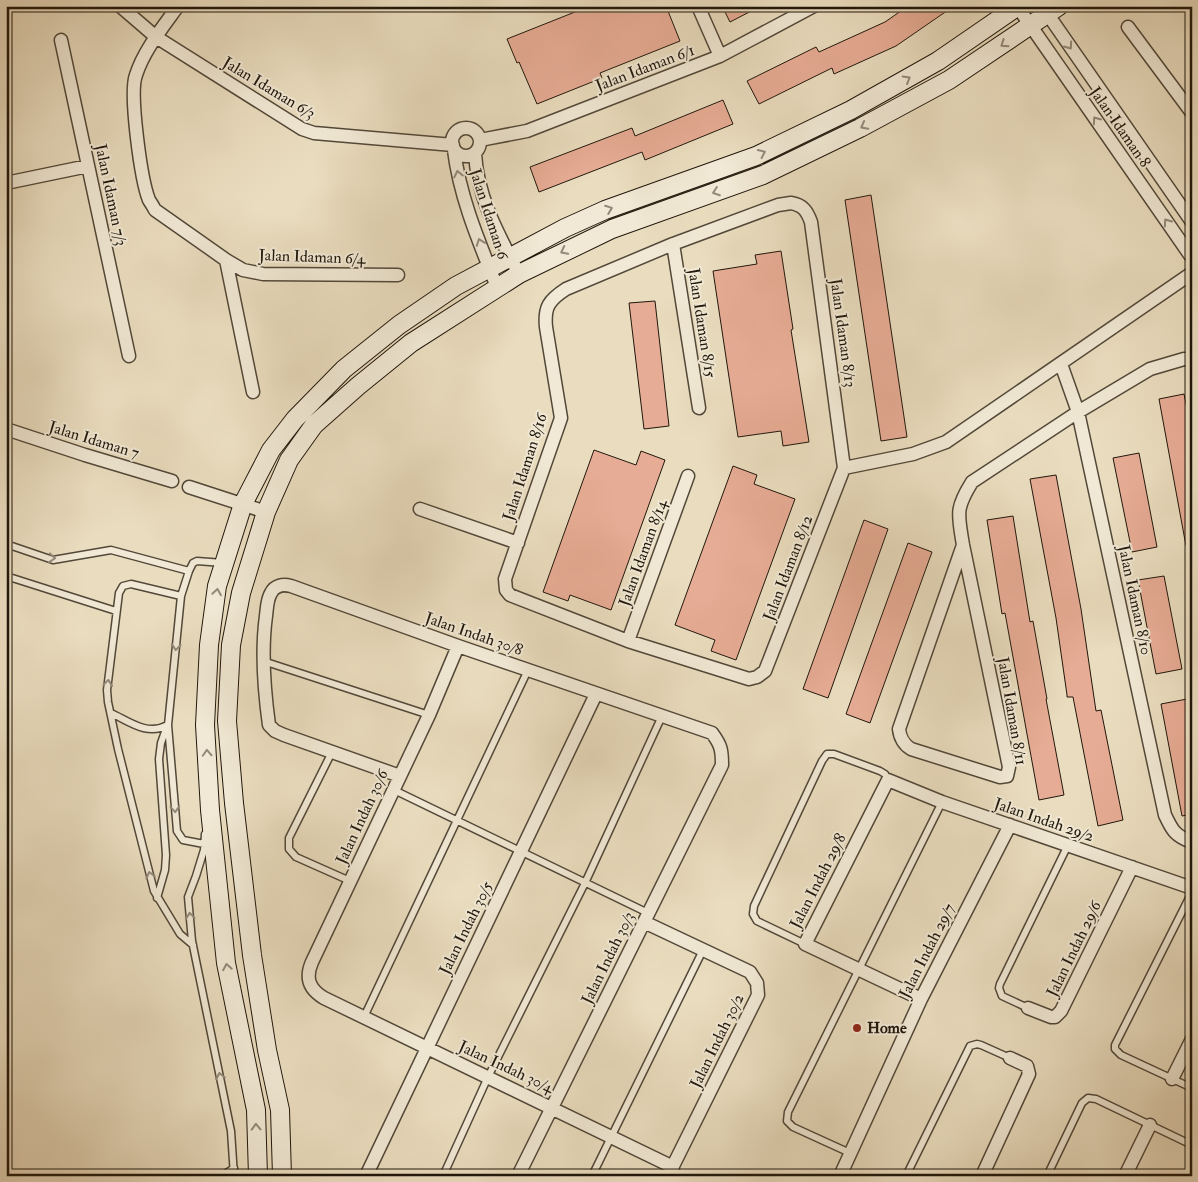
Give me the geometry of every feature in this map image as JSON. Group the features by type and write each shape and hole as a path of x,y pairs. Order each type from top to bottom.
{"main road":[{"path":"258,1176 256,1110 226,963 209,792 205,724 209,645 217,586 243,504 271,450 295,419 344,369 399,325 456,286 565,228 605,210 756,156 851,110 1021,13 1049,9"},
{"path":"292,1176 289,1141 280,1110 268,1050 252,955 234,803 227,720 231,645 241,593 266,512 288,460 314,425 411,343 519,274 612,229 764,175 860,128 949,80 1021,13"},
{"path":"280,1110 282,1176"}],"street":[{"name":"Jalan Idaman 6/3","path":"120,6 156,37 307,131 454,147"},
{"name":"Jalan Idaman 6/4","path":"178,6 156,37 141,63 135,76 133,88 139,154 149,199 155,210 243,270 263,274 398,275"},
{"path":"698,6 720,56"},
{"name":"Jalan Idaman 6/1","path":"480,140 526,131 720,56 814,6"},
{"name":"Jalan Idaman 8","path":"1049,9 1130,134 1192,222"},
{"name":"Jalan Idaman 8","path":"1021,13 1114,147 1191,253"},
{"path":"1128,27 1192,113"},
{"name":"Jalan Idaman 7/3","path":"61,40 129,356"},
{"path":"464,128 468,128 476,133 480,140 478,150 466,157 462,156 454,147 454,136 464,128"},
{"path":"1114,147 1130,134"},
{"name":"Jalan Idaman 6","path":"454,147 456,168 463,198 498,287"},
{"name":"Jalan Idaman 6","path":"475,153 476,172 481,192 519,274"},
{"path":"6,183 88,166"},
{"name":"Jalan Idaman 8/13","path":"673,244 778,205 791,203 801,205 807,212 811,222 844,468"},
{"name":"Jalan Idaman 8/16","path":"628,641 514,598 506,590 505,579 561,418 546,327 545,315 549,303 566,289 673,244"},
{"name":"Jalan Idaman 8/15","path":"673,244 699,408"},
{"path":"844,468 913,454 946,442 1192,272 1189,264 1191,253"},
{"path":"226,260 253,392"},
{"path":"1078,412 1150,369 1184,359 1192,359"},
{"name":"Jalan Idaman 8/10","path":"1061,364 1078,412 1165,815 1172,830 1187,840"},
{"name":"Jalan Idaman 8/11","path":"963,544 899,729 900,735 902,741 911,749 1000,777 1007,776 1009,767 958,513 963,496 972,482 1078,412"},
{"name":"Jalan Idaman 7","path":"6,429 172,481"},
{"name":"Jalan Idaman 8/12","path":"628,641 749,679 757,677 765,671 844,468"},
{"name":"Jalan Idaman 8/14","path":"628,641 688,476"},
{"path":"189,487 266,512"},
{"path":"420,509 518,543"},
{"name":"Jalan Indah 30/8","path":"263,661 267,603 270,593 276,587 284,584 712,733 720,743 722,754"},
{"name":"Jalan Indah 30/6","path":"324,998 311,987 308,971 429,715 458,646"},
{"path":"263,661 269,725 275,731 400,776"},
{"name":"Jalan Indah 30/5","path":"366,1176 596,694"},
{"name":"Jalan Indah 30/3","path":"518,1176 722,765 722,754"},
{"name":"Jalan Indah 29/2","path":"888,780 942,802 1192,888"},
{"name":"Jalan Indah 29/8","path":"888,780 805,944 921,999"},
{"name":"Jalan Indah 29/7","path":"840,1176 921,999 1010,826"},
{"name":"Jalan Indah 29/6","path":"1028,1008 1051,1017 1055,1017 1061,1012 1132,867"},
{"name":"Jalan Indah 30/2","path":"646,918 703,950 750,972 757,983 758,995 671,1171"},
{"name":"Jalan Indah 30/4","path":"324,998 611,1136 671,1171"},
{"path":"1172,1079 1192,1039"},
{"path":"982,1176 1029,1074 1027,1066 1010,1058"},
{"path":"1126,1176 1150,1125"}],"lane":[{"path":"6,544 53,560 111,550 189,571"},
{"path":"204,844 183,840 177,831 168,724 181,596 189,571 193,563 197,561 224,563"},
{"path":"6,576 116,612"},
{"path":"181,596 127,584 120,589 107,690 118,749 157,898 180,934 193,945"},
{"path":"263,661 429,715"},
{"path":"364,1017 528,670"},
{"path":"111,713 148,730 161,728 168,724"},
{"path":"443,1176 488,1077 585,882 662,716"},
{"path":"157,898 165,870 166,855 159,759 161,743 168,724"},
{"path":"332,752 290,838 289,849 296,857 350,881"},
{"path":"805,944 757,922 753,914 754,906 822,761 827,754 834,754 880,771 885,774 888,780"},
{"path":"394,790 585,882 646,918"},
{"path":"209,792 204,844 196,876 188,897 193,945 231,1131 234,1176"},
{"path":"850,1153 793,1127 787,1121 787,1116 942,802"},
{"path":"1028,1008 1002,996 1000,984 1068,845"},
{"path":"1192,892 1115,1045 1117,1053 1192,1088"},
{"path":"592,1176 703,950"},
{"path":"906,1176 970,1046 981,1045 1010,1058"},
{"path":"1048,1176 1082,1104 1088,1098 1096,1098 1192,1145"},
{"path":"222,1176 234,1168"}],"building":[{"path":"590,6 666,6 680,41 600,73 602,78 537,104 507,39"},
{"path":"722,6 761,6 730,22"},
{"path":"908,6 954,6 896,46 834,74 832,68 759,104 747,81 816,47 819,52 885,22"},
{"path":"723,100 733,124 645,160 642,152 539,192 530,167 632,128 635,136"},
{"path":"871,195 907,437 881,441 845,200"},
{"path":"781,251 793,329 791,330 809,442 783,446 781,431 738,437 713,271 757,264 755,255"},
{"path":"655,301 669,426 644,429 629,303"},
{"path":"1184,394 1192,434 1192,546 1186,546 1159,399"},
{"path":"594,450 636,465 641,451 665,460 611,610 570,595 568,601 543,592"},
{"path":"1139,453 1157,547 1132,552 1113,458"},
{"path":"733,466 757,475 754,484 795,499 736,660 711,651 715,640 675,625"},
{"path":"1056,475 1081,609 1096,711 1101,710 1123,820 1098,826 1073,697 1067,697 1056,618 1030,479"},
{"path":"1013,516 1030,622 1033,621 1064,795 1039,800 1005,613 1002,614 987,520"},
{"path":"864,520 888,529 828,698 803,689"},
{"path":"908,543 932,552 870,723 846,714"},
{"path":"1164,576 1182,669 1156,674 1138,580"},
{"path":"1187,699 1192,725 1192,814 1182,816 1161,704"}],"place":[{"name":"Home","path":"857,1028"}]}
